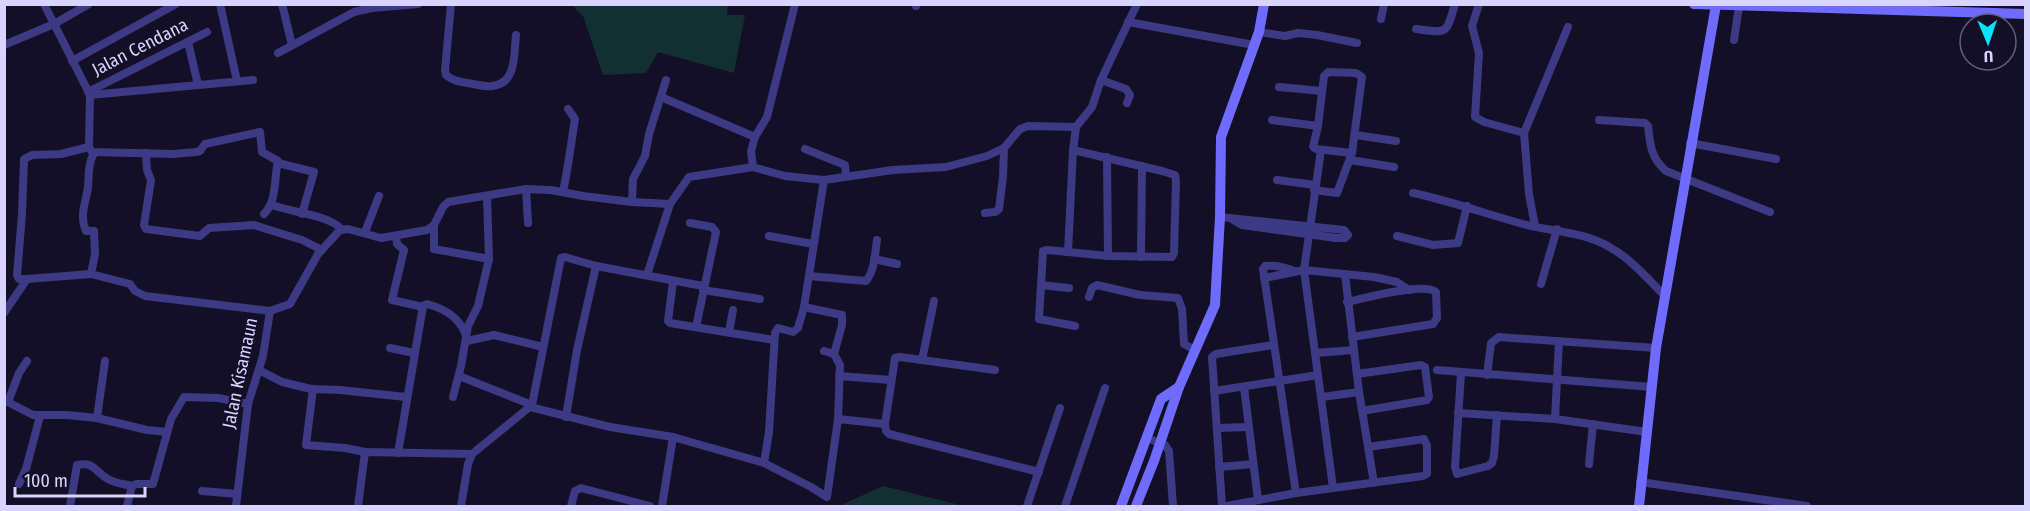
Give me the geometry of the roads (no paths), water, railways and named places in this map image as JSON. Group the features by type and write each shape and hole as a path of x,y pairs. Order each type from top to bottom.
{"street":[{"path":"44,4 89,94 91,150 83,207 83,225 86,231 94,231 95,254 91,274"},
{"path":"4,45 54,24 89,4"},
{"path":"72,61 176,4"},
{"path":"220,4 237,81"},
{"path":"282,4 292,45"},
{"path":"278,53 354,12 418,4"},
{"path":"451,4 446,75 452,80 492,87 501,83 509,77 516,35"},
{"path":"753,167 752,151 755,137 767,117 795,4"},
{"path":"1068,252 1076,127 1089,112 1101,80 1137,4"},
{"path":"1137,507 1179,387 1215,305 1220,217 1221,137 1259,32 1264,4"},
{"path":"1381,19 1384,4"},
{"path":"1416,29 1445,31 1449,26 1455,4"},
{"path":"1479,4 1472,26 1479,53 1475,117 1484,122 1524,133"},
{"path":"1694,4 1857,7 2025,14"},
{"path":"1638,507 1656,348 1690,143 1716,5"},
{"path":"1734,40 1739,6"},
{"path":"1128,22 1254,45"},
{"path":"1535,226 1529,194 1524,133 1568,27"},
{"name":"Jalan Cendana","path":"89,94 207,32"},
{"path":"1259,32 1285,36 1293,33 1308,34 1357,43"},
{"path":"188,42 198,85"},
{"path":"1277,180 1337,193 1351,157 1356,135 1362,81 1360,74 1328,72 1324,76 1318,126 1313,146 1315,149 1321,150 1351,157 1394,167"},
{"path":"89,94 253,80"},
{"path":"632,202 633,178 642,163 666,80"},
{"path":"1101,80 1128,90 1130,95 1127,103"},
{"path":"1279,87 1322,91"},
{"path":"661,97 755,137"},
{"path":"563,192 572,154 575,119 568,109"},
{"path":"1272,120 1318,126"},
{"path":"1599,120 1647,124 1649,145 1654,159 1666,171 1770,212"},
{"path":"647,275 670,204 689,177 753,167 785,176 824,180 893,170 946,167 987,156 1004,148 1020,129 1028,126 1076,127"},
{"path":"270,311 145,296 135,291 130,284 91,274 19,279 16,275 24,159 32,155 91,150 172,154 199,152 206,144 258,132 261,133 262,152 276,158 278,162 314,172 302,214"},
{"path":"1356,135 1396,141"},
{"path":"1690,143 1776,159"},
{"path":"986,213 999,209 1004,148"},
{"path":"805,149 845,165 846,176"},
{"path":"1073,150 1176,176 1173,255 1169,258 1043,251 1039,319 1075,326"},
{"path":"1321,150 1309,230 1299,270 1315,352 1333,488"},
{"path":"146,153 147,170 152,180 144,225 146,229 200,236 209,228 254,225 302,240 322,250"},
{"path":"1107,157 1108,256"},
{"path":"264,214 272,205 278,162"},
{"path":"1141,257 1142,166"},
{"path":"764,463 769,432 775,331 778,328 793,332 797,330 804,307 824,180"},
{"path":"489,259 434,249 434,225 448,202 526,189 632,202 670,204"},
{"path":"526,189 528,224"},
{"path":"1413,193 1467,206 1518,223 1557,229 1594,239 1612,248 1665,297"},
{"path":"365,232 379,196"},
{"path":"453,397 467,340 468,326 478,306 489,259 487,196"},
{"path":"272,205 328,220 342,229 365,232 381,238 427,230 434,225"},
{"path":"1397,236 1433,245 1458,243 1467,206"},
{"path":"1220,217 1243,218 1309,230"},
{"path":"690,223 712,227 716,232 696,327"},
{"name":"Jalan Kisamaun","path":"236,507 248,404 259,370 270,311 290,304 303,278 322,250 342,229"},
{"path":"1541,284 1557,229"},
{"path":"396,236 398,246 404,250 392,300 423,307 427,304 433,305 454,317 464,327 467,340"},
{"path":"768,236 813,244"},
{"path":"809,276 865,282 869,278 877,240"},
{"path":"461,507 468,464 472,454 531,406 561,258 760,299"},
{"path":"874,259 897,264"},
{"path":"566,417 577,350 596,266"},
{"path":"1296,494 1264,278 1299,270 1397,282 1409,290"},
{"path":"1345,274 1359,392 1374,483"},
{"path":"4,313 27,279"},
{"path":"673,282 668,321 670,323 774,339"},
{"path":"1041,285 1069,288"},
{"path":"1089,297 1093,286 1097,285 1140,295 1178,298 1182,309 1184,344 1195,350"},
{"path":"1347,302 1409,290 1429,288 1435,291 1437,318 1433,324 1352,337"},
{"path":"922,360 934,301"},
{"path":"398,453 423,307"},
{"path":"459,376 531,406 566,417 673,437 764,463 827,497 838,419 840,365 834,354 842,325 842,315 804,307"},
{"path":"729,332 733,310"},
{"path":"467,340 494,335 543,347"},
{"path":"1487,375 1491,343 1497,337 1656,348"},
{"path":"1555,419 1559,341"},
{"path":"1222,507 1212,358 1214,355 1273,345"},
{"path":"390,348 414,352"},
{"path":"1315,352 1354,350"},
{"path":"824,351 834,354"},
{"path":"995,370 894,358 885,424 887,432 1039,472"},
{"path":"27,361 6,401 33,415 97,418 147,430 167,432"},
{"path":"97,418 105,361"},
{"path":"1357,374 1421,365 1425,367 1429,397 1427,400 1362,411"},
{"path":"259,370 282,381 313,389 406,397"},
{"path":"1437,370 1652,387"},
{"path":"1461,373 1456,473 1488,466 1492,462 1497,415"},
{"path":"1214,391 1318,375"},
{"path":"839,376 891,380"},
{"path":"1121,507 1161,399 1179,387"},
{"path":"1244,387 1258,500"},
{"path":"1065,507 1105,388"},
{"path":"313,389 306,445 365,452 472,454"},
{"path":"1322,397 1359,392"},
{"path":"70,507 78,465 92,465 108,480 132,486 153,484 171,419 185,396 218,398 248,404"},
{"path":"1027,507 1059,408"},
{"path":"1458,413 1555,419 1647,432"},
{"path":"19,484 26,469 40,416"},
{"path":"838,419 885,424"},
{"path":"1589,464 1593,424"},
{"path":"1218,428 1248,427"},
{"path":"662,507 673,437"},
{"path":"1147,438 1161,443 1170,452 1173,507"},
{"path":"1227,507 1258,500 1425,475 1428,469 1426,440 1368,447"},
{"path":"358,507 365,452"},
{"path":"1140,457 1155,461"},
{"path":"1219,467 1253,464"},
{"path":"1640,482 1807,507"},
{"path":"127,507 132,486"},
{"path":"571,507 575,491 581,488 624,503 650,507"},
{"path":"202,491 237,494"}]}
